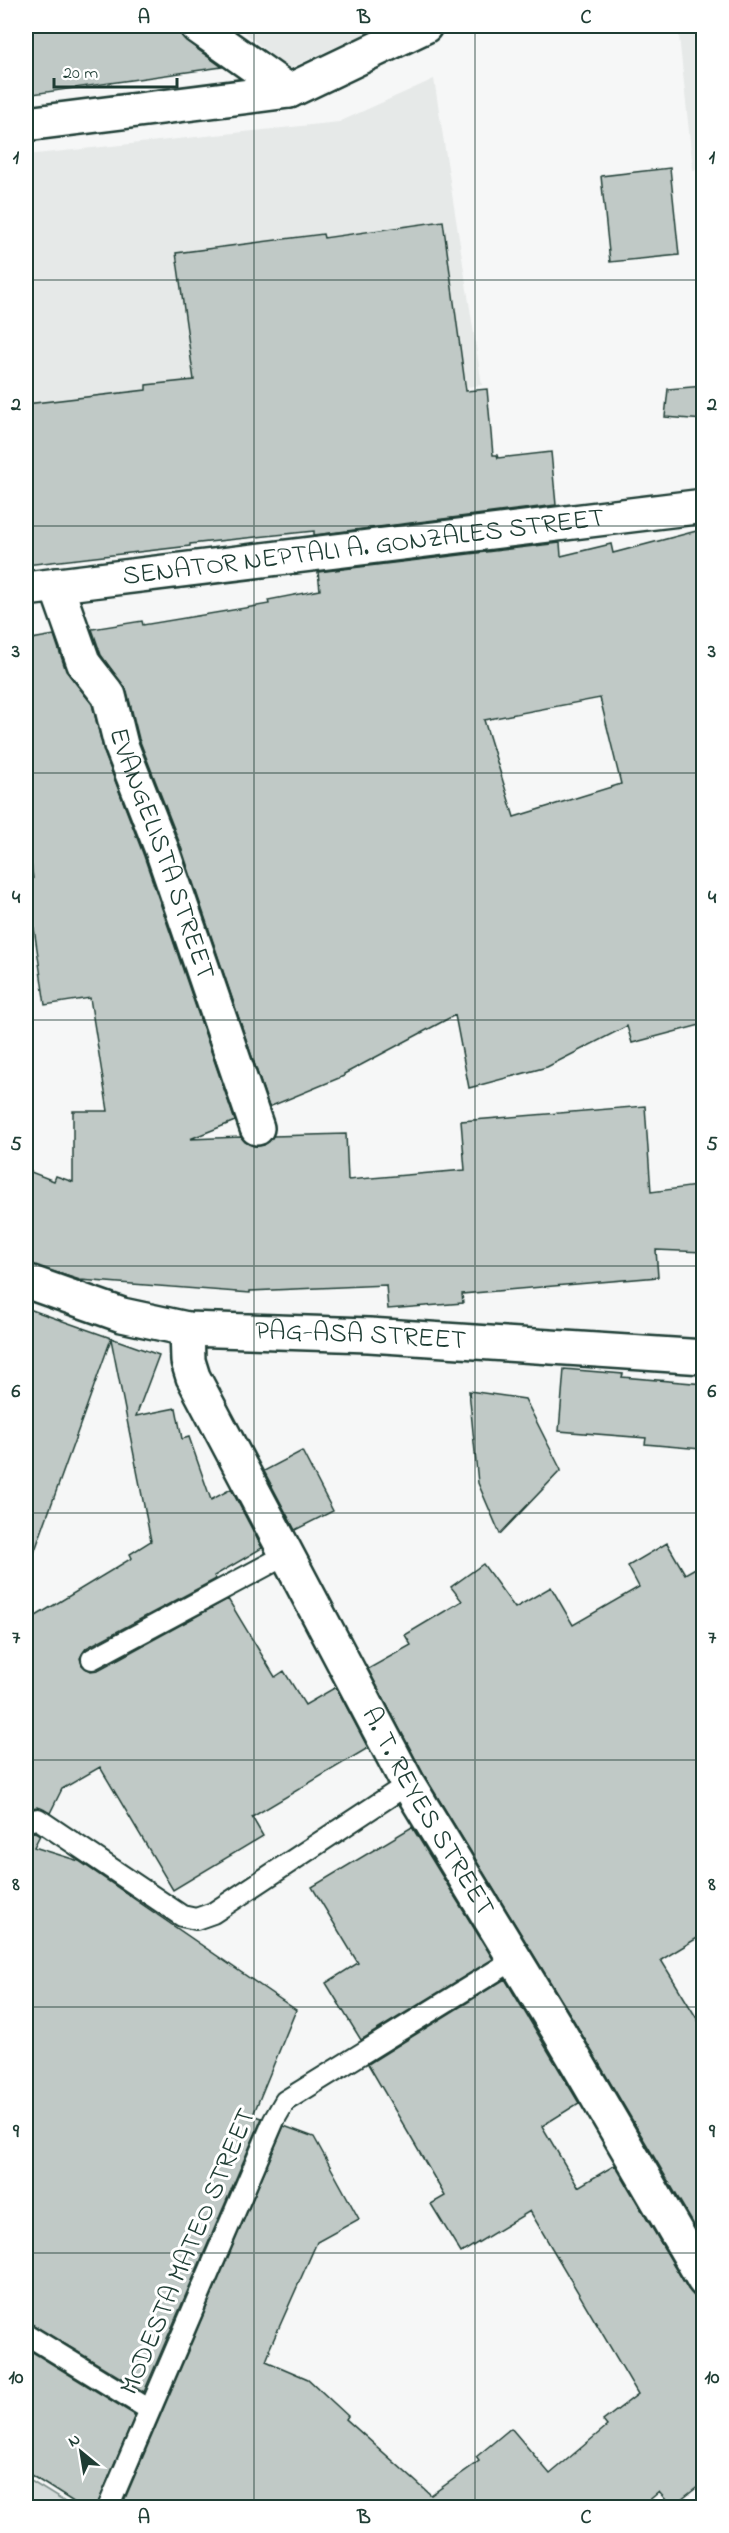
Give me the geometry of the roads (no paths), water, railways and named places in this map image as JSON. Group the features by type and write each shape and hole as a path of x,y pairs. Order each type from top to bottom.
{"street":[{"path":"197,26 289,92"},
{"path":"26,124 289,92 425,26"},
{"name":"SENATOR NEPTALI A. GONZALES STREET","path":"41,587 704,506"},
{"name":"EVANGELISTA STREET","path":"41,587 84,664 109,696 121,745 162,850 257,1128"},
{"name":"PAG-ASA STREET","path":"26,1281 122,1315 187,1329 369,1335 704,1357"},
{"name":"A. T. REYES STREET","path":"187,1329 188,1361 193,1377 408,1784 515,1959 704,2280"}],"lane":[{"path":"92,1659 286,1555"},
{"path":"26,1821 38,1819 183,1916 196,1919 213,1913 408,1784"},
{"name":"MODESTA MATEO STREET","path":"108,2508 274,2120 285,2101 515,1959"},
{"path":"26,2334 150,2410"}]}
